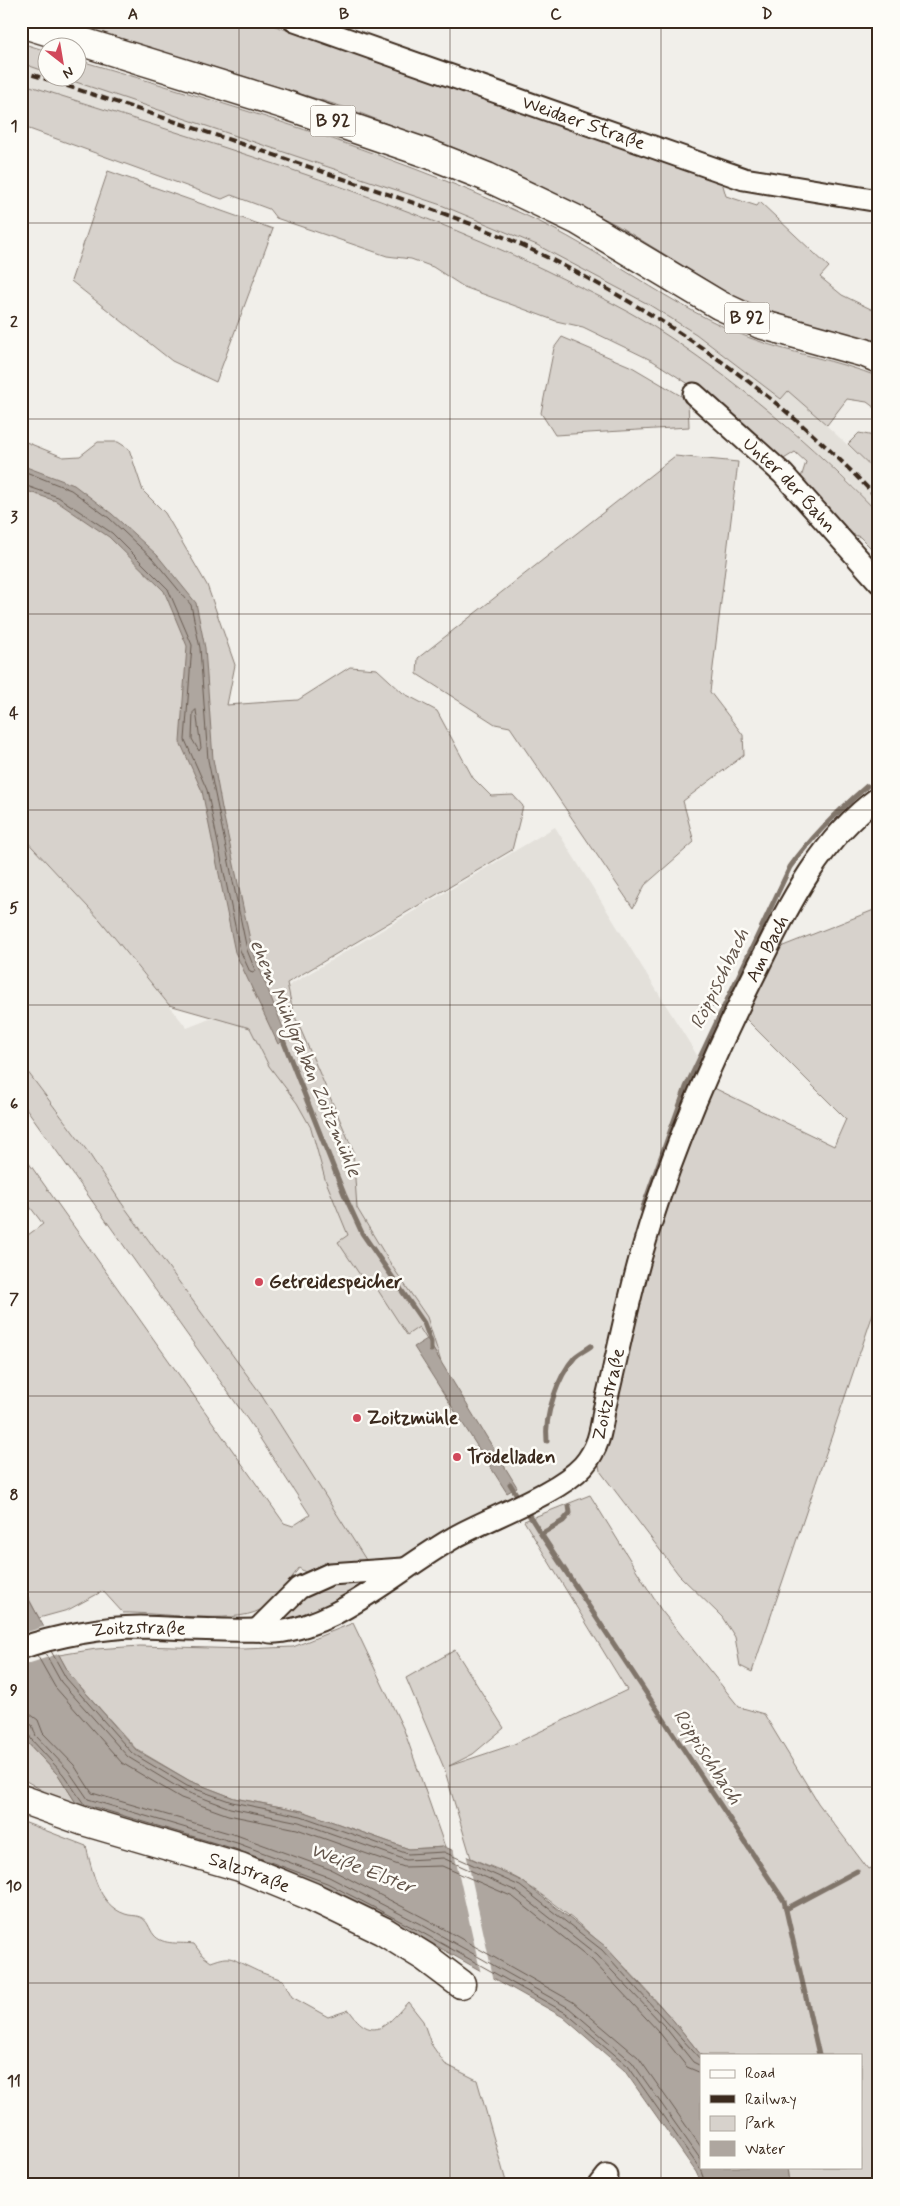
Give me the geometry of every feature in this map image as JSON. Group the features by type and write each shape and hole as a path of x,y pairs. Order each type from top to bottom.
{"main road":[{"name":"B 92","path":"21,23 283,104 429,154 542,203 628,249 719,305 760,324 865,353 879,359"},
{"name":"Salzstraße","path":"21,1799 83,1821 240,1867 314,1897 384,1931 425,1956 461,1984"}],"street":[{"name":"Weidaer Straße","path":"295,21 744,179 879,201"},
{"name":"Unter der Bahn","path":"694,394 783,474 879,582"},
{"name":"Am Bach","path":"688,1122 745,991 787,908 822,854 843,828 879,797"},
{"name":"Zoitzstraße","path":"21,1648 44,1640 138,1627 276,1632 332,1615 381,1587 404,1568 454,1537 569,1478 595,1452 601,1435 604,1410 642,1252 688,1122"},
{"name":"Zoitzstraße","path":"258,1630 299,1588 330,1574 404,1568"}],"shaded area":[{"path":"21,63 38,69 38,88 88,88 88,86 441,205 537,245 591,272 696,334 781,399 788,390 879,474 879,514 850,483 789,427 730,382 653,326 580,287 382,201 21,83"},
{"path":"555,827 705,1068 584,1451 543,1484 404,1569 371,1568 258,1390 120,1201 88,1152 21,1063 21,835 98,917 187,1028 278,992"}],"green space":[{"path":"62,21 261,21 722,182 726,196 757,206 760,202 829,267 820,277 842,295 879,313 879,347 774,318 734,297 615,224 520,177 350,109"},
{"path":"21,43 38,48 38,69 21,63"},
{"path":"88,63 248,111 361,149 471,191 554,229 664,295 721,325 766,344 847,366 879,377 879,411 867,402 847,399 827,425 788,391 781,399 696,334 648,304 537,245 441,205 88,86"},
{"path":"21,83 286,168 417,215 482,241 628,311 684,347 743,390 800,438 854,488 879,514 879,556 860,537 852,534 800,481 806,462 795,452 779,462 701,392 653,361 583,327 556,321 464,287 433,267 411,259 387,256 276,218 269,209 231,195 222,199 21,126"},
{"path":"108,171 273,229 216,382 172,361 71,281"},
{"path":"562,337 632,367 688,400 689,427 555,435 541,413 554,348"},
{"path":"859,433 879,437 879,474 848,444"},
{"path":"21,440 63,457 80,456 98,442 118,442 129,449 143,491 165,513 207,585 235,665 227,705 298,700 350,667 377,669 403,693 437,711 473,778 491,796 513,795 523,806 512,850 287,983 293,1012 353,1150 357,1208 392,1266 427,1317 441,1362 419,1327 407,1335 372,1281 366,1284 338,1242 348,1235 325,1179 311,1128 297,1103 269,1066 250,1028 169,1005 101,921 21,835"},
{"path":"675,456 738,462 710,692 743,735 744,755 683,801 694,842 645,885 633,908 510,727 495,724 417,674 418,658"},
{"path":"879,908 879,1296 752,1672 740,1666 735,1637 722,1617 679,1575 600,1471 599,1465 650,1258 685,1153 712,1087 834,1146 846,1119 744,1017 778,948"},
{"path":"21,1063 88,1152 120,1201 258,1390 368,1563 319,1566 305,1572 299,1568 266,1606 260,1610 231,1617 123,1613 103,1591 68,1610 39,1618 21,1584 21,1240 43,1224 21,1195 21,1152 284,1523 293,1526 310,1515 250,1423 21,1101"},
{"path":"590,1495 661,1610 739,1707 764,1714 818,1803 868,1869 875,1866 879,1877 879,2185 789,2185 787,2168 862,2168 862,2054 700,2054 641,1984 573,1919 517,1878 471,1858 444,1768 406,1678 455,1650 504,1728 473,1754 449,1766 512,1745 627,1690 524,1521"},
{"path":"381,1578 344,1604 275,1624 312,1589 328,1581"},
{"path":"353,1623 404,1730 445,1847 409,1849 302,1811 234,1798 190,1781 136,1749 70,1675 59,1655 96,1649 140,1646 245,1649 293,1647"},
{"path":"21,1723 26,1741 59,1776 80,1809 62,1802 21,1778"},
{"path":"21,1821 86,1846 94,1876 102,1895 108,1903 125,1914 143,1918 154,1935 162,1941 194,1944 203,1956 211,1962 224,1958 232,1959 257,1971 283,1980 292,1997 328,2017 349,2010 365,2027 373,2029 380,2028 386,2024 408,2002 423,2021 431,2044 445,2064 477,2080 507,2185 21,2185"}],"water":[{"path":"21,465 74,485 112,514 157,555 196,603 205,648 213,759 222,808 252,949 287,1038 278,1044 235,952 202,791 180,742 187,646 164,591 109,537 56,501 21,489"},
{"path":"427,1339 517,1487 507,1493 414,1347"},
{"name":"Weiße Elster","path":"21,1585 70,1675 136,1750 190,1781 234,1798 302,1811 409,1849 445,1847 522,1881 605,1946 673,2020 700,2054 700,2168 787,2168 789,2185 702,2185 696,2172 624,2070 563,2017 419,1936 325,1887 275,1868 80,1809 59,1776 26,1741 21,1723"}],"pier":[{"path":"46,1626 61,1653 21,1666 21,1634"},
{"path":"453,1848 466,1853 494,1981 481,1974"}],"waterway":[{"name":"Röppischbach","path":"642,1210 686,1087 790,867 826,824 867,786"},
{"name":"ehem Mühlgraben Zoitzmühle","path":"281,1035 344,1194 362,1233 424,1323 431,1342 431,1350"},
{"name":"Röppischbach","path":"547,1441 550,1408 558,1385 575,1357 591,1346"},
{"name":"ehem Mühlgraben Zoitzmühle","path":"510,1484 520,1500"},
{"name":"Röppischbach","path":"569,1506 570,1513 563,1521 541,1534 784,1901 819,2054"},
{"name":"ehem Mühlgraben Zoitzmühle","path":"526,1510 541,1534"},
{"path":"786,1909 857,1871"}],"railway":[{"path":"21,71 428,208 515,242 565,266 662,322 755,386 840,460 879,500"}],"place":[{"name":"Getreidespeicher","path":"259,1282"},
{"name":"Zoitzmühle","path":"357,1418"},
{"name":"Trödelladen","path":"457,1457"}]}
